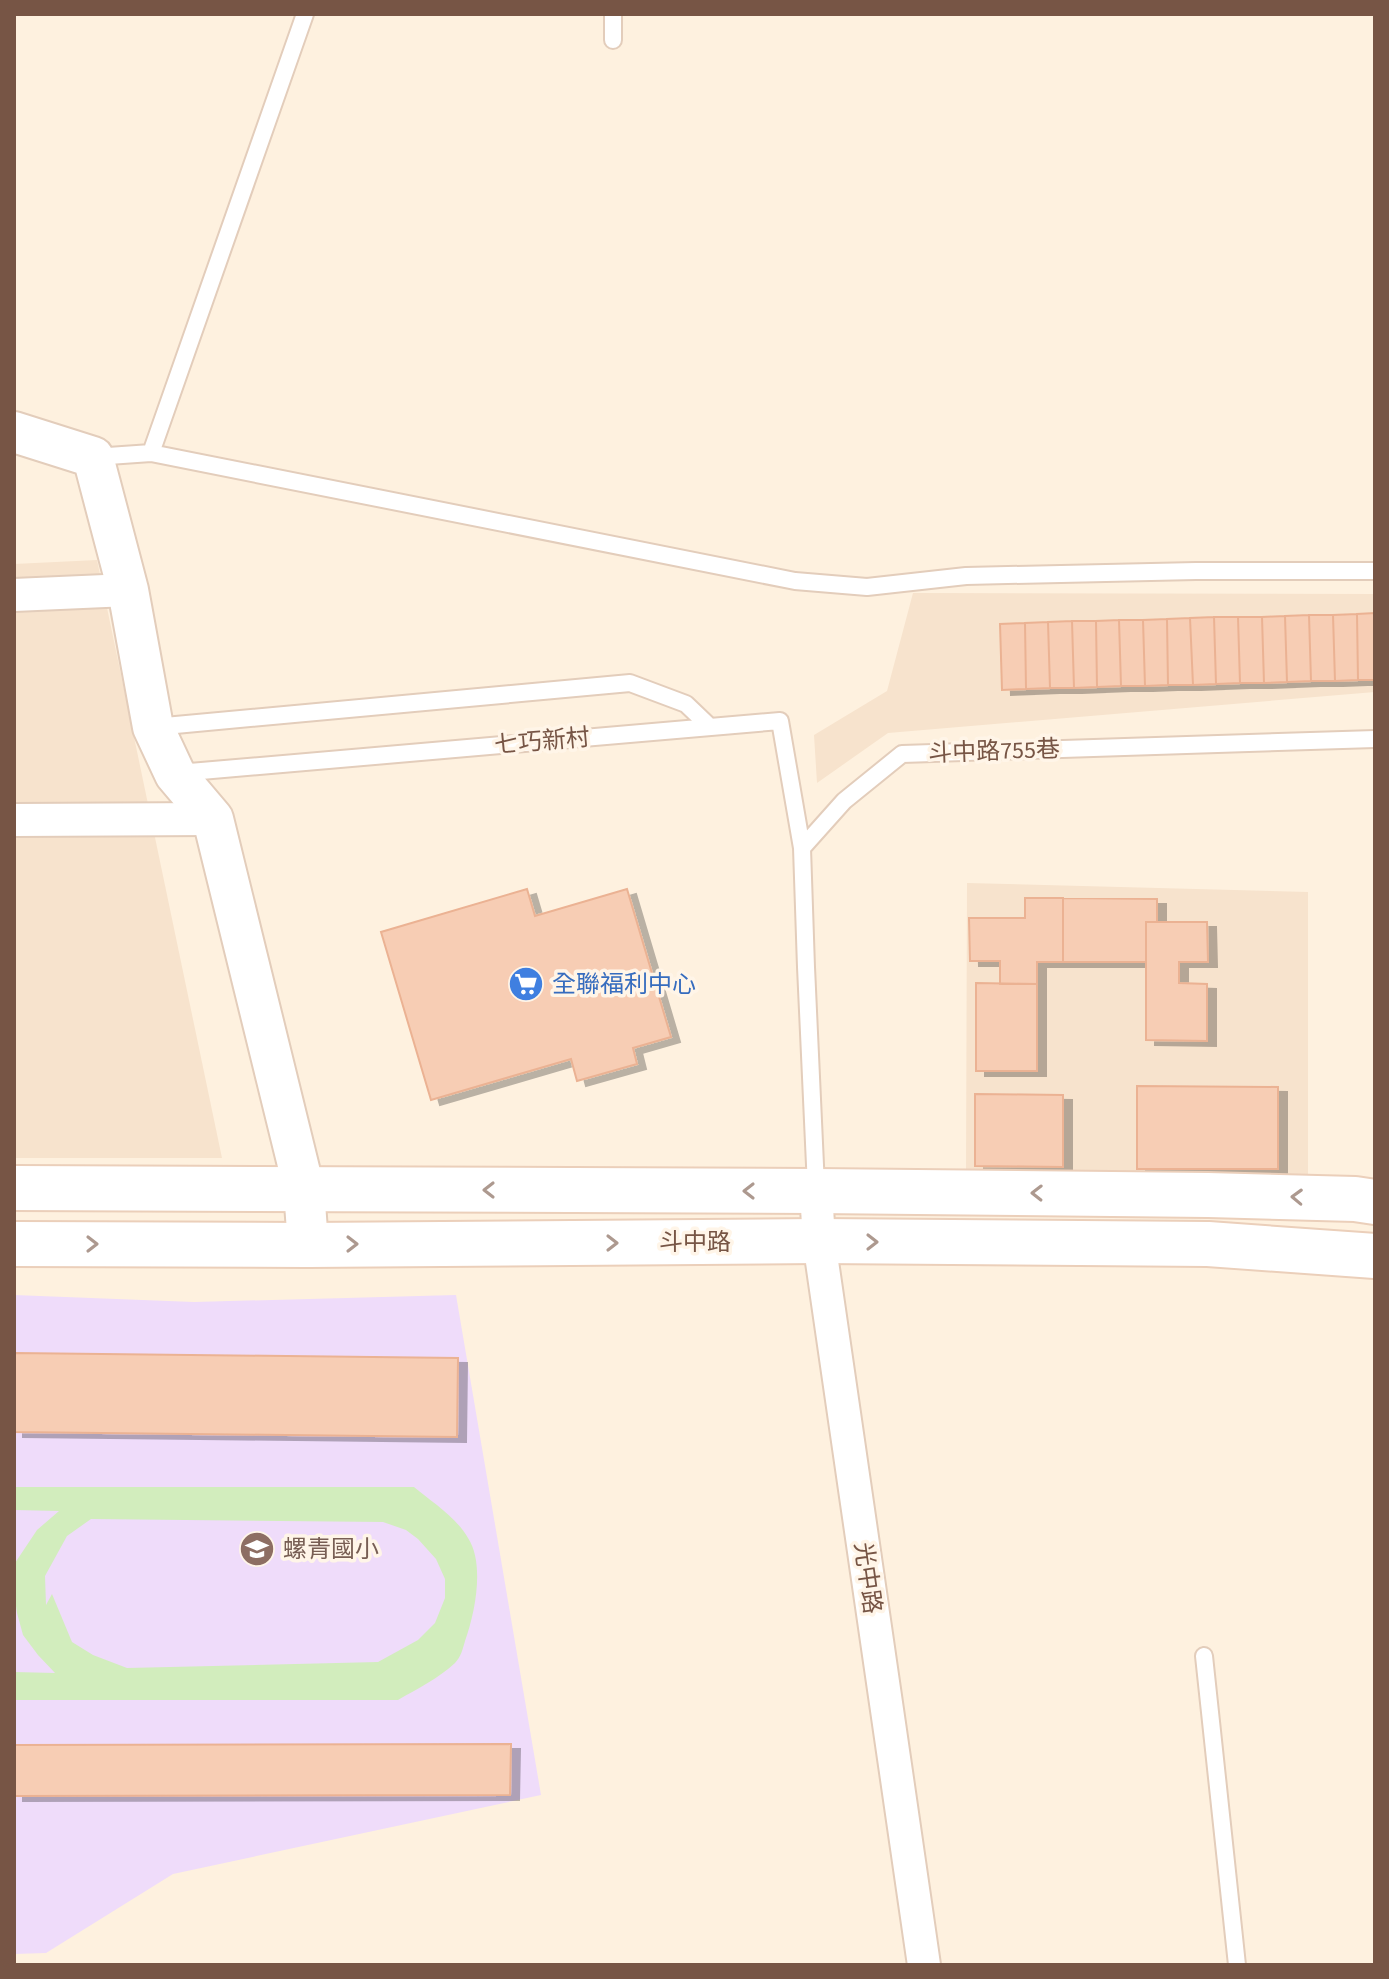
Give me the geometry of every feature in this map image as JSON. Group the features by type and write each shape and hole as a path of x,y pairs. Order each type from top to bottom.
{"main road":[{"path":"14,1188 1208,1195 1375,1202"},
{"path":"1208,1195 1208,1244"},
{"name":"斗中路","path":"14,1244 819,1241 1208,1244 1375,1256"}],"street":[{"path":"14,432 93,457 128,590 153,727 175,774 213,819 304,1189 308,1245"},
{"path":"14,595 128,590"},
{"path":"14,820 213,819"},
{"name":"光中路","path":"816,1191 819,1241 924,1965"}],"lane":[{"path":"151,453 305,14"},
{"path":"613,14 613,40"},
{"path":"93,457 151,453 795,581 867,587 966,576 1375,571"},
{"path":"153,727 630,683 686,704 709,726"},
{"name":"七巧新村","path":"175,774 780,721 802,848"},
{"name":"斗中路755巷","path":"802,848 844,801 902,754 1375,739"},
{"path":"802,848 816,1191"},
{"path":"1204,1656 1237,1965"}],"shaded area":[{"path":"97,560 222,1158 14,1158 14,564"},
{"path":"913,593 1375,594 1375,692 888,733 817,783 814,735 887,691"},
{"path":"967,883 1308,892 1308,1177 966,1174"},
{"name":"螺青國小","path":"14,1295 194,1302 456,1295 541,1795 173,1874 46,1953 14,1954"}],"green space":[{"path":"14,1487 414,1487 457,1523 473,1549 477,1589 472,1617 462,1652 455,1663 398,1700 14,1700 14,1672 55,1673 23,1635 17,1613 14,1574 15,1563 37,1530 59,1511 14,1510","holes":["91,1519 383,1522 406,1530 436,1559 445,1579 445,1598 435,1623 418,1640 378,1662 127,1668 93,1655 72,1642 52,1594 46,1605 45,1576 67,1536"]}],"building":[{"path":"1375,613 1375,680 1358,680 1357,614"},
{"path":"1357,614 1358,680 1335,681 1333,615"},
{"path":"1309,615 1311,681 1287,682 1285,616"},
{"path":"1309,615 1333,615 1335,681 1311,681"},
{"path":"1285,616 1287,682 1264,683 1262,617"},
{"path":"1214,617 1216,684 1193,685 1190,618"},
{"path":"1214,617 1238,617 1240,683 1216,684"},
{"path":"1238,617 1262,617 1264,683 1240,683"},
{"path":"1190,618 1193,685 1168,685 1167,619"},
{"path":"1167,619 1168,685 1145,686 1143,620"},
{"path":"1119,620 1121,686 1097,687 1096,621"},
{"path":"1119,620 1143,620 1145,686 1121,686"},
{"path":"1072,621 1074,688 1050,688 1048,622"},
{"path":"1072,621 1096,621 1097,687 1074,688"},
{"path":"1048,622 1050,688 1026,689 1025,623"},
{"path":"1025,623 1026,689 1002,690 1000,624"},
{"name":"全聯福利中心","path":"527,889 535,916 627,889 671,1037 633,1048 637,1064 577,1081 571,1059 431,1100 381,932"},
{"path":"1025,898 1063,898 1063,962 1037,962 1037,984 1000,984 1000,961 970,961 969,918 1025,918"},
{"path":"1063,898 1157,899 1157,922 1146,922 1146,962 1063,962"},
{"path":"1146,922 1207,922 1208,962 1179,962 1179,983 1207,984 1207,1041 1146,1040"},
{"path":"976,983 1037,984 1037,1071 976,1071"},
{"path":"1137,1086 1278,1087 1278,1169 1137,1169"},
{"path":"975,1094 1063,1095 1063,1167 975,1166"},
{"path":"14,1353 458,1358 457,1437 14,1432"},
{"path":"511,1744 510,1795 14,1796 14,1745"}],"place":[{"name":"全聯福利中心","path":"526,984"},
{"name":"螺青國小","path":"257,1549"}]}
